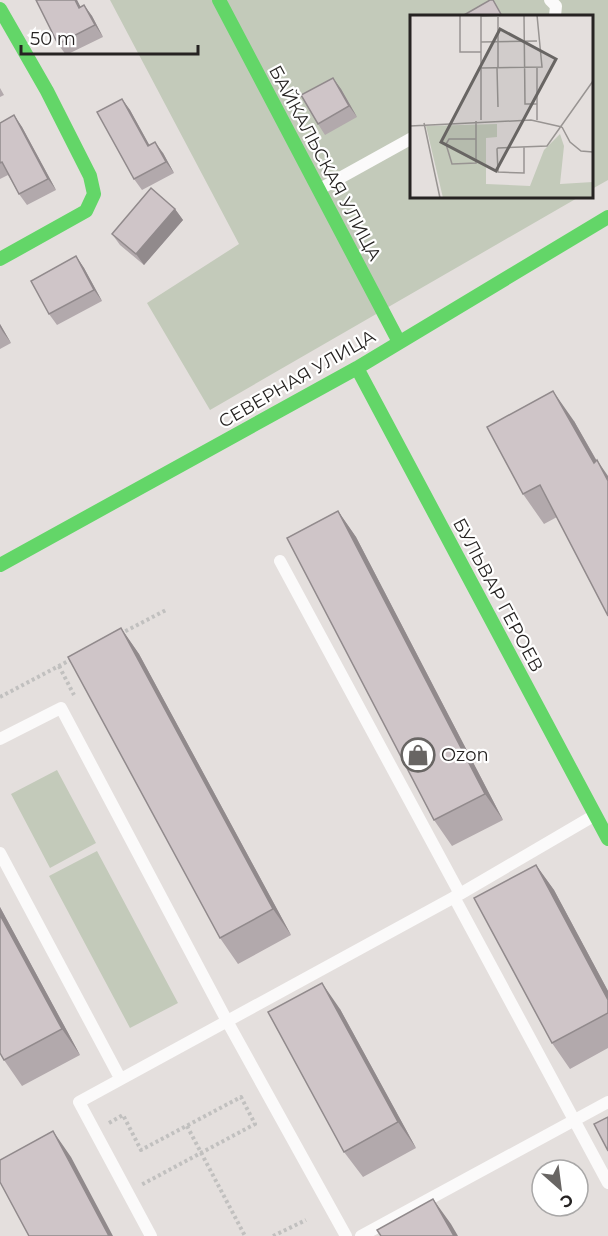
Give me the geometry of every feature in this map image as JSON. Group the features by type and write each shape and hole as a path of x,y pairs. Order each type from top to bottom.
{"street":[{"name":"БАЙКАЛЬСКАЯ УЛИЦА","path":"219,0 399,342"},
{"path":"0,9 85,166 94,194 86,211 0,259"},
{"name":"СЕВЕРНАЯ УЛИЦА","path":"0,565 357,368 608,217"},
{"name":"БУЛЬВАР ГЕРОЕВ","path":"357,368 608,839"}],"lane":[{"path":"550,0 556,6 555,15"},
{"path":"319,190 410,139"},
{"path":"280,561 608,1183"},
{"path":"0,739 61,708 227,1021 346,1236"},
{"path":"151,1236 79,1102 457,896 595,815"},
{"path":"0,853 120,1078"},
{"path":"361,1236 608,1102"}],"path":[{"path":"117,635 166,610"},
{"path":"0,697 78,656"},
{"path":"58,666 75,698"},
{"path":"95,1130 123,1115 141,1150 241,1096 255,1124 128,1192"},
{"path":"187,1126 245,1236"},
{"path":"273,1236 306,1220"}],"green space":[{"path":"110,0 608,0 608,180 593,188 593,15 410,15 410,198 577,198 210,410 147,303 239,244"},
{"path":"57,770 96,843 50,868 11,794"},
{"path":"97,851 178,1003 130,1028 49,876"}],"building":[{"path":"36,0 75,0 79,8 84,5 95,25 58,44"},
{"path":"493,0 501,15 464,15"},
{"path":"333,78 349,106 318,124 301,95"},
{"path":"122,99 148,146 155,142 166,162 134,179 97,112"},
{"path":"14,115 48,179 19,194 2,162 0,163 0,123"},
{"path":"151,188 175,209 136,254 112,234"},
{"path":"76,256 94,290 49,314 31,281"},
{"path":"553,391 594,463 597,460 608,481 608,616 540,485 523,494 487,427"},
{"path":"338,511 485,794 434,820 287,538"},
{"path":"121,628 273,909 220,938 68,657"},
{"path":"536,865 608,1000 608,1013 552,1043 474,898"},
{"path":"0,915 62,1029 4,1060 0,1053"},
{"path":"322,983 398,1122 344,1152 268,1012"},
{"path":"608,1117 608,1151 594,1124"},
{"path":"53,1131 109,1236 29,1236 0,1182 0,1160"},
{"path":"433,1199 454,1236 381,1236 377,1230"}],"traffic: fast":[{"path":"219,0 399,342"},
{"path":"0,9 47,91 90,176 94,194 86,211 0,259"},
{"path":"0,565 357,368 608,217"},
{"path":"357,368 608,839"}],"place":[{"name":"Ozon","path":"418,755"}]}
